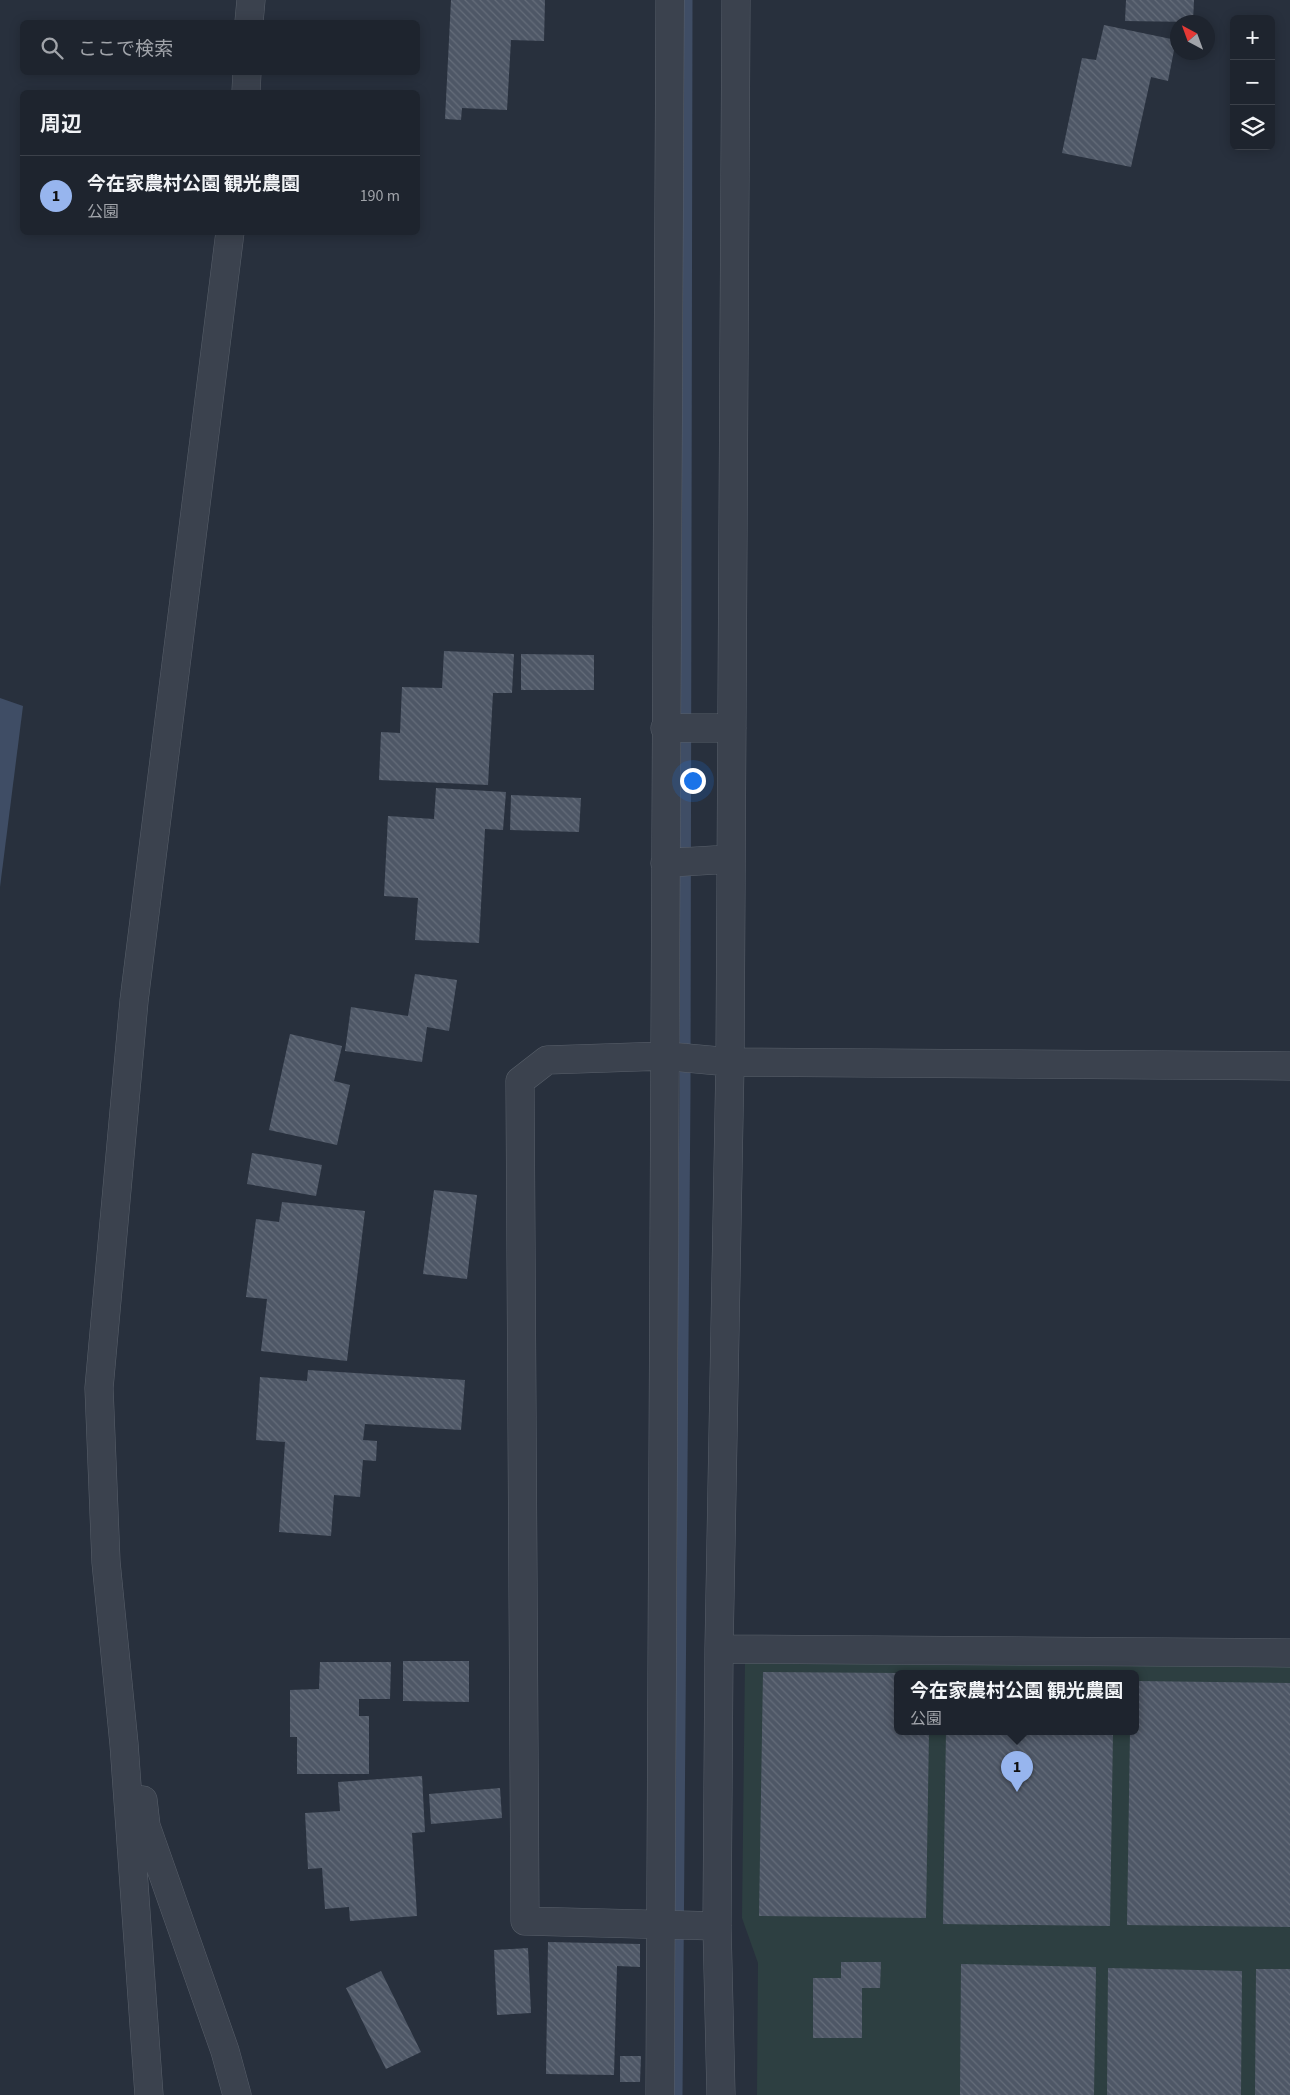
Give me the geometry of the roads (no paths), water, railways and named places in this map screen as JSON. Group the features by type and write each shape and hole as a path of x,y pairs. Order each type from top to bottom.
{"street":[{"path":"249,20 251,0"},
{"path":"660,2095 664,1926 665,728 670,0"},
{"path":"721,2095 707,1926 719,1649 730,1062 736,0"},
{"path":"246,90 247,75"},
{"path":"148,2095 124,1744 106,1562 99,1388 134,1001 230,235"},
{"path":"665,728 732,728"},
{"path":"665,863 731,859"},
{"path":"707,1926 525,1921 520,1081 547,1060 665,1056 730,1062 1290,1066"},
{"path":"719,1649 1290,1653"},
{"path":"124,1744 136,1757 146,1826 225,2051 237,2095"}],"water":[{"path":"0,698 23,706 0,887"}],"waterway":[{"path":"677,2095 685,1090 687,0"}],"place":[{"name":"今在家農村公園 観光農園","path":"1017,1792"}]}
